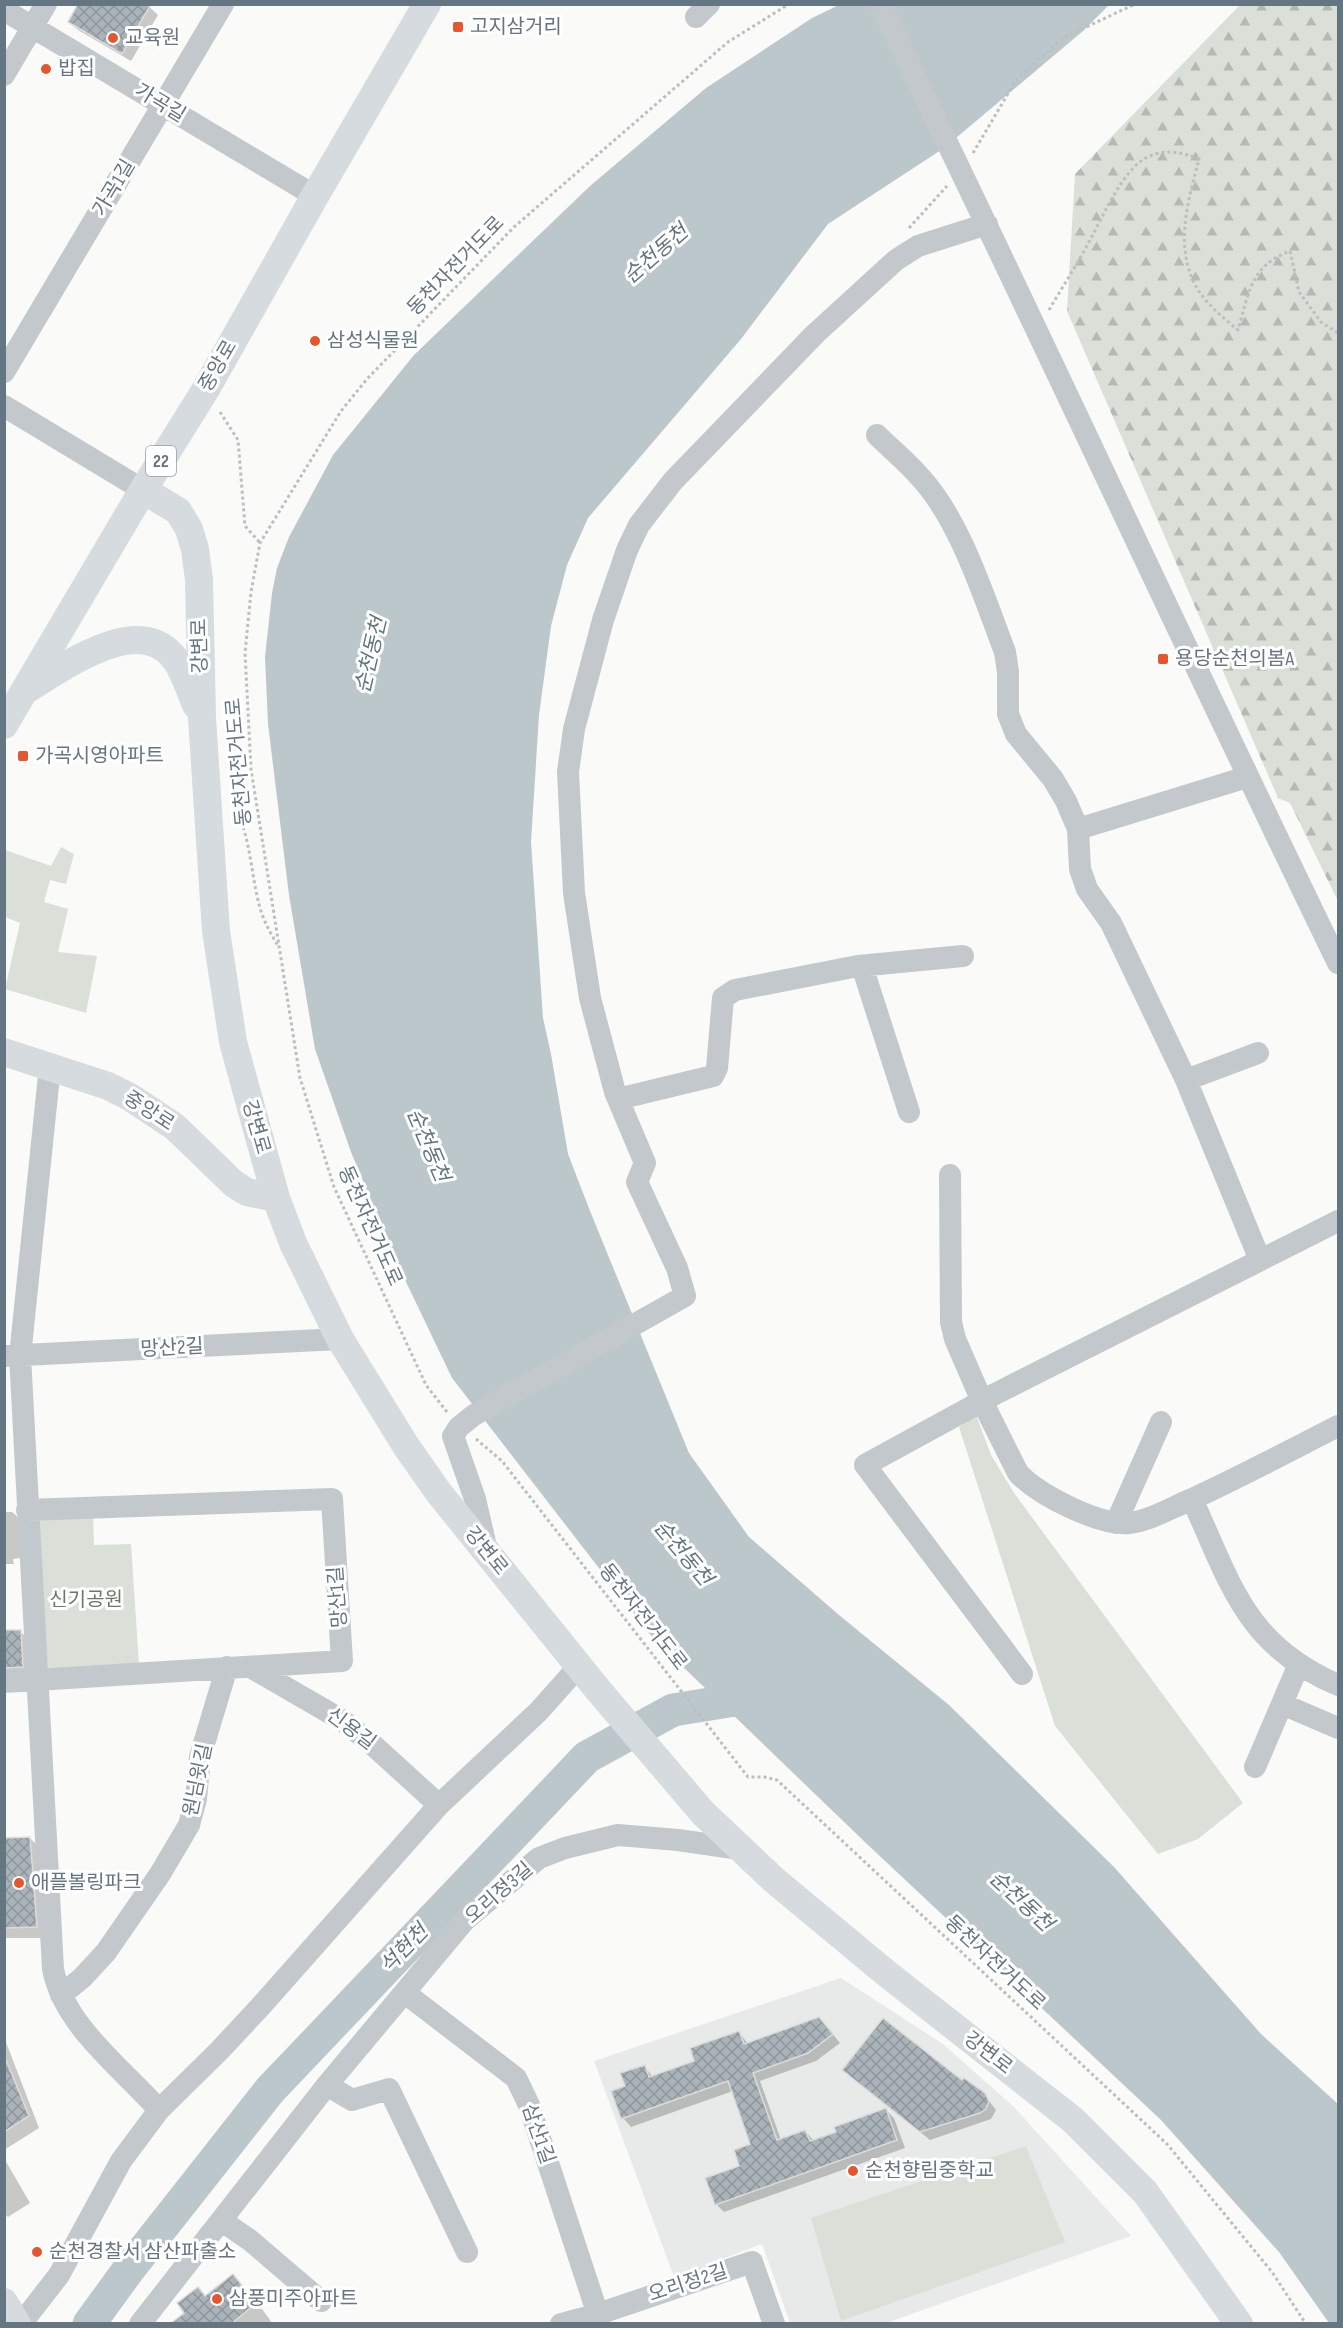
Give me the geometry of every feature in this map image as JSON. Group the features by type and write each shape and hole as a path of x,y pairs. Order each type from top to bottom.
{"main road":[{"name":"중앙로","path":"4,725 143,490 206,389 427,4"},
{"name":"강변로","path":"143,490 178,511 189,529 195,549 199,580 202,718 216,932 224,993 233,1042 276,1198 293,1243 340,1339 439,1493 599,1691 703,1813 740,1849 886,1974 1073,2120 1145,2192 1239,2324"},
{"path":"24,691 110,643 134,639 155,643 177,661 202,718"},
{"name":"중앙로","path":"4,1052 108,1086 130,1097 176,1127 234,1184 247,1192 276,1198"},
{"path":"4,2302 19,2324"}],"street":[{"path":"4,75 46,4"},
{"name":"가곡1길","path":"4,372 223,4"},
{"path":"403,45 407,4"},
{"path":"880,4 974,196 1247,777 1338,963"},
{"name":"가곡길","path":"4,10 315,196"},
{"path":"487,1552 475,1498 453,1436 467,1421 685,1296 677,1268 637,1182 645,1163 618,1099 590,998 574,893 568,772 574,729 603,621 627,550 639,525 673,481 815,334 896,260 918,246 987,224"},
{"path":"4,406 143,490"},
{"path":"877,435 921,477 957,535 1005,651 1008,672 1008,714 1016,734 1053,779 1066,801 1078,829 1080,869 1087,889 1111,923 1186,1080 1260,1260"},
{"path":"1078,829 1247,777"},
{"path":"618,1099 713,1076 717,1068 723,998 735,990 862,966 963,956"},
{"path":"862,966 909,1112"},
{"path":"1186,1080 1258,1053"},
{"path":"50,1066 12,1356 27,1510 52,1969 61,1995 102,2052 159,2110"},
{"path":"950,1175 951,1322 955,1338 982,1401 1018,1473 1026,1482 1065,1504 1111,1523 1130,1523 1151,1517 1192,1498 1338,1426"},
{"path":"1022,1674 865,1465 982,1401 1338,1221"},
{"name":"망산2길","path":"12,1356 340,1339"},
{"path":"1116,1523 1161,1422"},
{"path":"1192,1498 1238,1600 1252,1622 1265,1637 1299,1664 1338,1685"},
{"name":"망산1길","path":"4,1682 342,1661 332,1499 27,1510"},
{"path":"1255,1767 1299,1664"},
{"path":"19,2324 59,2275 121,2161 159,2110 261,2006 439,1805 539,1711 579,1666"},
{"name":"원님윗길","path":"61,1995 82,1978 106,1953 160,1874 189,1825 196,1798 200,1757 227,1667"},
{"name":"신용길","path":"252,1668 342,1720 439,1805"},
{"path":"1282,1704 1338,1728"},
{"name":"오리정3길","path":"140,2324 327,2085 465,1920 539,1858 565,1848 618,1835 678,1840 740,1849"},
{"name":"삼산1길","path":"405,1993 516,2078 529,2105 599,2319"},
{"path":"327,2085 351,2100 389,2089 467,2252"},
{"path":"222,2221 251,2241 321,2301"},
{"name":"오리정2길","path":"561,2324 599,2319 752,2262 774,2324"}],"path":[{"name":"동천자전거도로","path":"789,4 728,42 514,227 367,379 341,411 260,543 251,592 246,663 251,769 300,1078 334,1187 426,1385 467,1421 482,1443 502,1461 748,1777 777,1780 1167,2144 1272,2272 1306,2324"},
{"path":"969,158 1016,80 1063,38 1135,4"},
{"path":"1037,330 1092,238 1109,202 1133,169 1149,156 1178,151 1199,159 1188,199 1184,249 1192,279 1214,310 1238,330 1254,280 1262,266 1290,250 1299,292 1321,322 1338,333"},
{"path":"896,260 905,232 948,185"},
{"path":"206,389 238,440 245,526 260,543"},
{"path":"230,798 245,831 260,908 279,949"}],"shaded area":[{"name":"순천향림중학교","path":"841,1978 943,2044 1013,2106 1131,2236 886,2323 790,2323 762,2244 674,2277 594,2061"}],"green space":[{"path":"1240,5 1338,5 1338,901 1290,803 1278,798 1067,311 1075,174"},
{"path":"61,847 74,854 66,884 50,880 44,902 68,909 58,952 97,956 86,1013 5,989 20,923 5,917 5,850 51,866"},
{"path":"976,1415 991,1455 1014,1493 1243,1803 1198,1839 1158,1854 1055,1726 959,1427"},
{"name":"신기공원","path":"93,1512 94,1545 131,1544 139,1665 48,1670 32,1516"},
{"path":"1026,2146 1065,2242 841,2321 811,2218"}],"water":[{"name":"순천동천","path":"841,4 1109,5 1083,31 944,148 828,224 741,339 588,518 567,565 551,626 539,715 531,842 543,1018 568,1154 689,1453 749,1537 839,1615 949,1705 1114,1867 1261,2034 1338,2104 1338,2323 1329,2323 1279,2252 1161,2120 867,1844 653,1638 452,1378 396,1261 351,1152 315,1049 289,895 268,724 265,657 272,593 277,568 289,537 333,455 414,355 590,186 706,88 812,18"}],"building":[{"name":"교육원","path":"78,4 151,4 122,54 68,22"},
{"path":"4,1630 21,1630 23,1667 4,1668"},
{"name":"애플볼링파크","path":"30,1837 37,1927 4,1928 4,1838"},
{"path":"819,2017 833,2034 808,2053 753,2073 777,2140 805,2130 810,2141 836,2132 834,2127 886,2108 897,2140 715,2205 705,2178 739,2166 734,2150 750,2144 728,2081 621,2119 611,2091 625,2086 620,2073 645,2065 649,2077 694,2061 690,2048 739,2031 744,2044"},
{"path":"883,2018 962,2080 964,2078 985,2093 989,2101 986,2109 980,2113 920,2132 842,2070"},
{"path":"4,2055 29,2116 4,2132"},
{"name":"삼풍미주아파트","path":"233,2274 256,2303 231,2324 170,2324 184,2313 177,2303 198,2287 205,2296"}],"waterway":[{"name":"석현천","path":"89,2324 129,2269 270,2090 587,1757 673,1710 765,1695"}],"place":[{"name":"고지삼거리","path":"458,27"},
{"name":"교육원","path":"113,38"},
{"name":"밥집","path":"46,69"},
{"name":"삼성식물원","path":"315,341"},
{"name":"용당순천의봄A","path":"1163,659"},
{"name":"가곡시영아파트","path":"23,756"},
{"name":"애플볼링파크","path":"19,1883"},
{"name":"순천향림중학교","path":"853,2171"},
{"name":"순천경찰서 삼산파출소","path":"37,2252"},
{"name":"삼풍미주아파트","path":"217,2299"}]}
